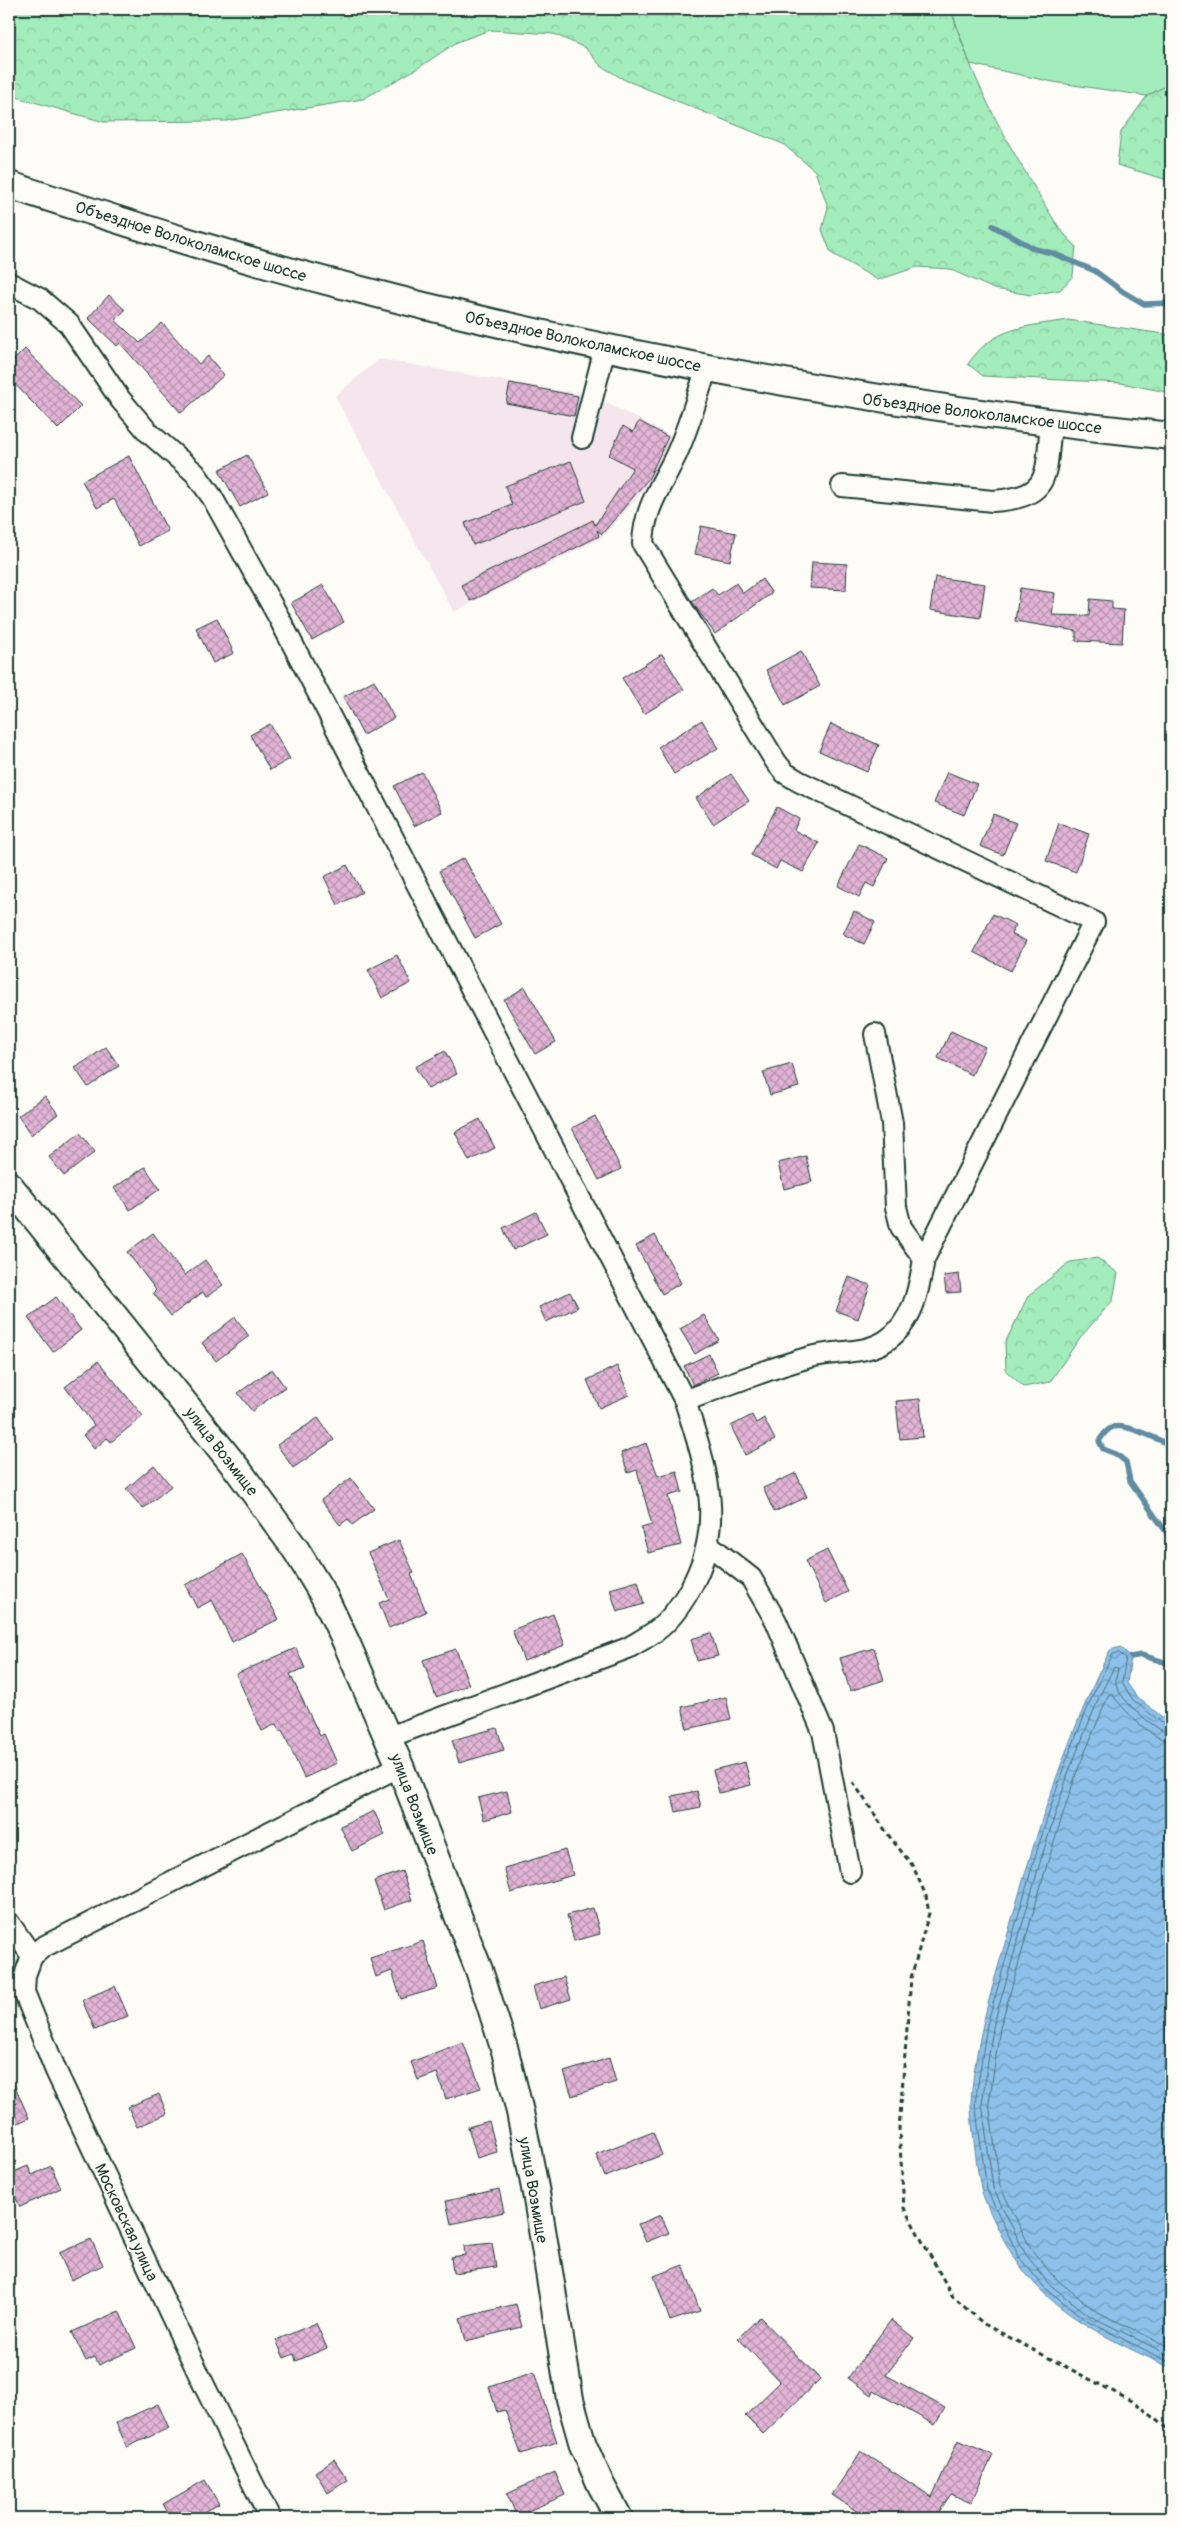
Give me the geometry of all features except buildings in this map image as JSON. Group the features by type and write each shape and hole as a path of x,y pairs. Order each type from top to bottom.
{"main road":[{"name":"Объездное Волоколамское шоссе","path":"9,185 328,282 605,348 852,396 1051,424 1171,436"},
{"name":"улица Возмище","path":"9,1185 238,1470 296,1550 324,1596 389,1736 479,1970 505,2051 520,2112 536,2194 570,2399 583,2445 601,2485 619,2518"}],"street":[{"path":"9,283 40,299 69,324 120,399 148,432 195,473 212,497 278,616 685,1401 697,1439 710,1494 712,1521 709,1545 700,1572 683,1602 658,1629 628,1648 389,1736"},
{"path":"582,438 605,348"},
{"path":"685,1401 753,1375 813,1356 873,1348 889,1339 907,1318 917,1298 924,1259 1094,922 800,782 785,773 776,762 643,544 644,525 651,501 676,454 706,368"},
{"path":"842,486 993,501 1017,500 1036,490 1045,478 1051,424"},
{"path":"874,1034 892,1123 896,1207 901,1227 924,1259"},
{"path":"709,1545 751,1578 780,1630 823,1732 850,1872"},
{"path":"9,1924 32,1956 43,1947 400,1766"},
{"name":"Московская улица","path":"32,1956 25,1975 24,1992 56,2071 203,2383 270,2518"}],"path":[{"path":"850,1777 889,1836 913,1866 926,1896 929,1913 912,1978 900,2129 904,2208 953,2296 984,2324 1137,2404 1171,2431"}],"shaded area":[{"path":"379,359 593,396 671,436 650,483 603,537 454,612 335,396"}],"green space":[{"path":"9,9 951,9 977,81 1000,127 1050,214 1059,228 1076,246 1073,276 1060,290 1031,295 994,289 949,269 917,267 878,280 831,253 822,230 828,207 815,171 783,144 625,80 601,66 585,48 554,34 490,30 457,42 418,68 363,99 226,121 104,122 9,95"},
{"path":"951,9 1171,9 1171,83 1147,96 1053,82 970,64"},
{"path":"1171,83 1171,181 1117,165 1121,132 1147,96"},
{"path":"1068,320 1171,335 1171,393 1121,383 983,376 968,364 978,351 1000,335 1024,327"},
{"path":"1097,1258 1118,1273 1113,1300 1079,1339 1050,1382 1024,1387 1006,1371 1005,1343 1028,1296 1070,1262"}],"water":[{"path":"1121,1647 1131,1657 1127,1683 1137,1697 1171,1724 1171,2368 1085,2324 1047,2296 1031,2279 1007,2246 984,2199 978,2174 972,2119 973,2079 985,2016 1040,1825 1065,1754 1094,1684 1110,1650"}],"waterway":[{"path":"993,226 1035,249 1052,253 1095,271 1122,291 1144,304 1171,303"},
{"path":"1171,1445 1151,1436 1119,1426 1109,1429 1099,1441 1103,1449 1116,1454 1126,1462 1130,1481 1169,1536 1171,1549"},
{"path":"1131,1657 1141,1655 1171,1664"}]}
